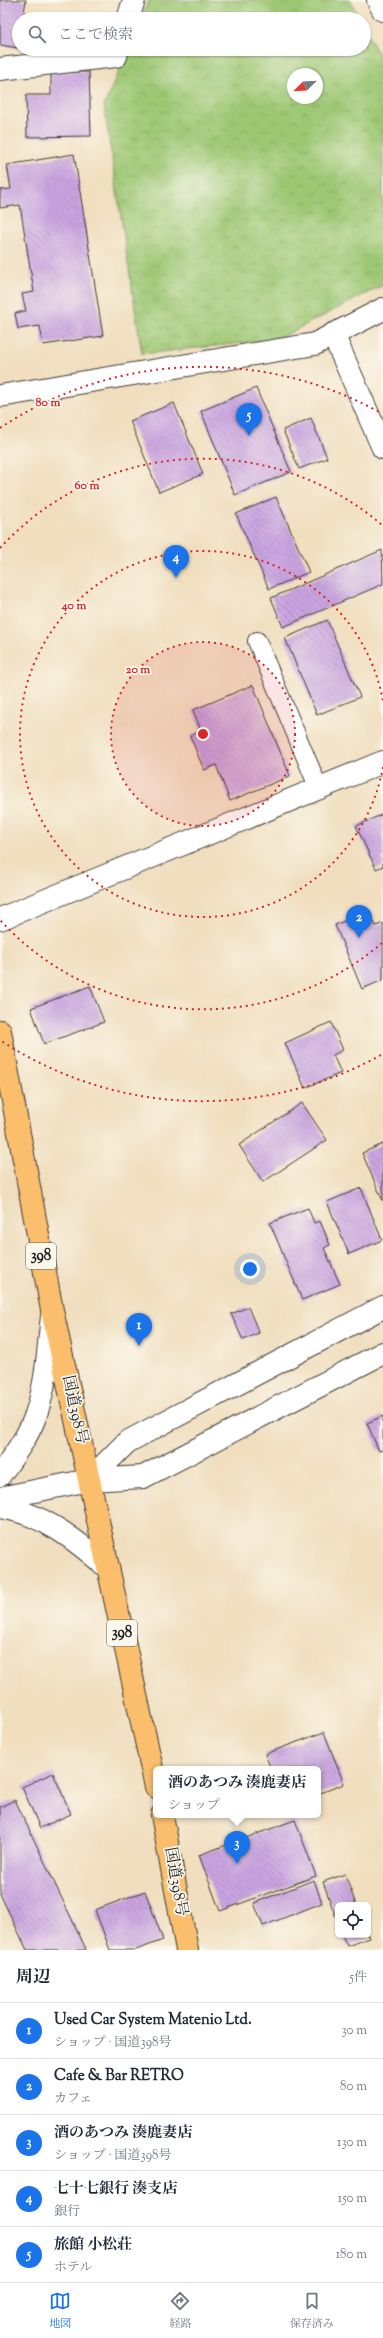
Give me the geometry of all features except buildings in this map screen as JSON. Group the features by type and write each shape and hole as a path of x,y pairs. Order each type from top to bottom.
{"highway":[{"name":"国道398号","path":"0,1031 52,1310 153,1773"},
{"name":"国道398号","path":"163,1818 187,1950"}],"street":[{"path":"130,12 134,0"},
{"path":"378,0 383,10"},
{"path":"0,69 116,56"},
{"path":"0,396 315,344 383,309"},
{"path":"333,334 383,448"},
{"path":"0,919 383,762"},
{"path":"89,1480 127,1442 383,1307"},
{"path":"0,1475 20,1446 36,1414 46,1368 52,1310"},
{"path":"0,1498 89,1480 143,1477 383,1353"},
{"path":"0,1507 19,1510 49,1524 82,1545 108,1568"}],"lane":[{"path":"257,642 319,789"}],"green space":[{"path":"149,0 350,0 356,12 144,12"},
{"path":"371,40 383,63 383,285 278,339 142,354 104,106 125,56 371,56"}],"place":[{"name":"旅館 小松荘","path":"249,436"},
{"name":"七十七銀行 湊支店","path":"176,578"},
{"name":"Cafe & Bar RETRO","path":"359,938"},
{"name":"Used Car System Matenio Ltd.","path":"139,1346"},
{"name":"酒のあつみ 湊鹿妻店","path":"237,1864"}]}
